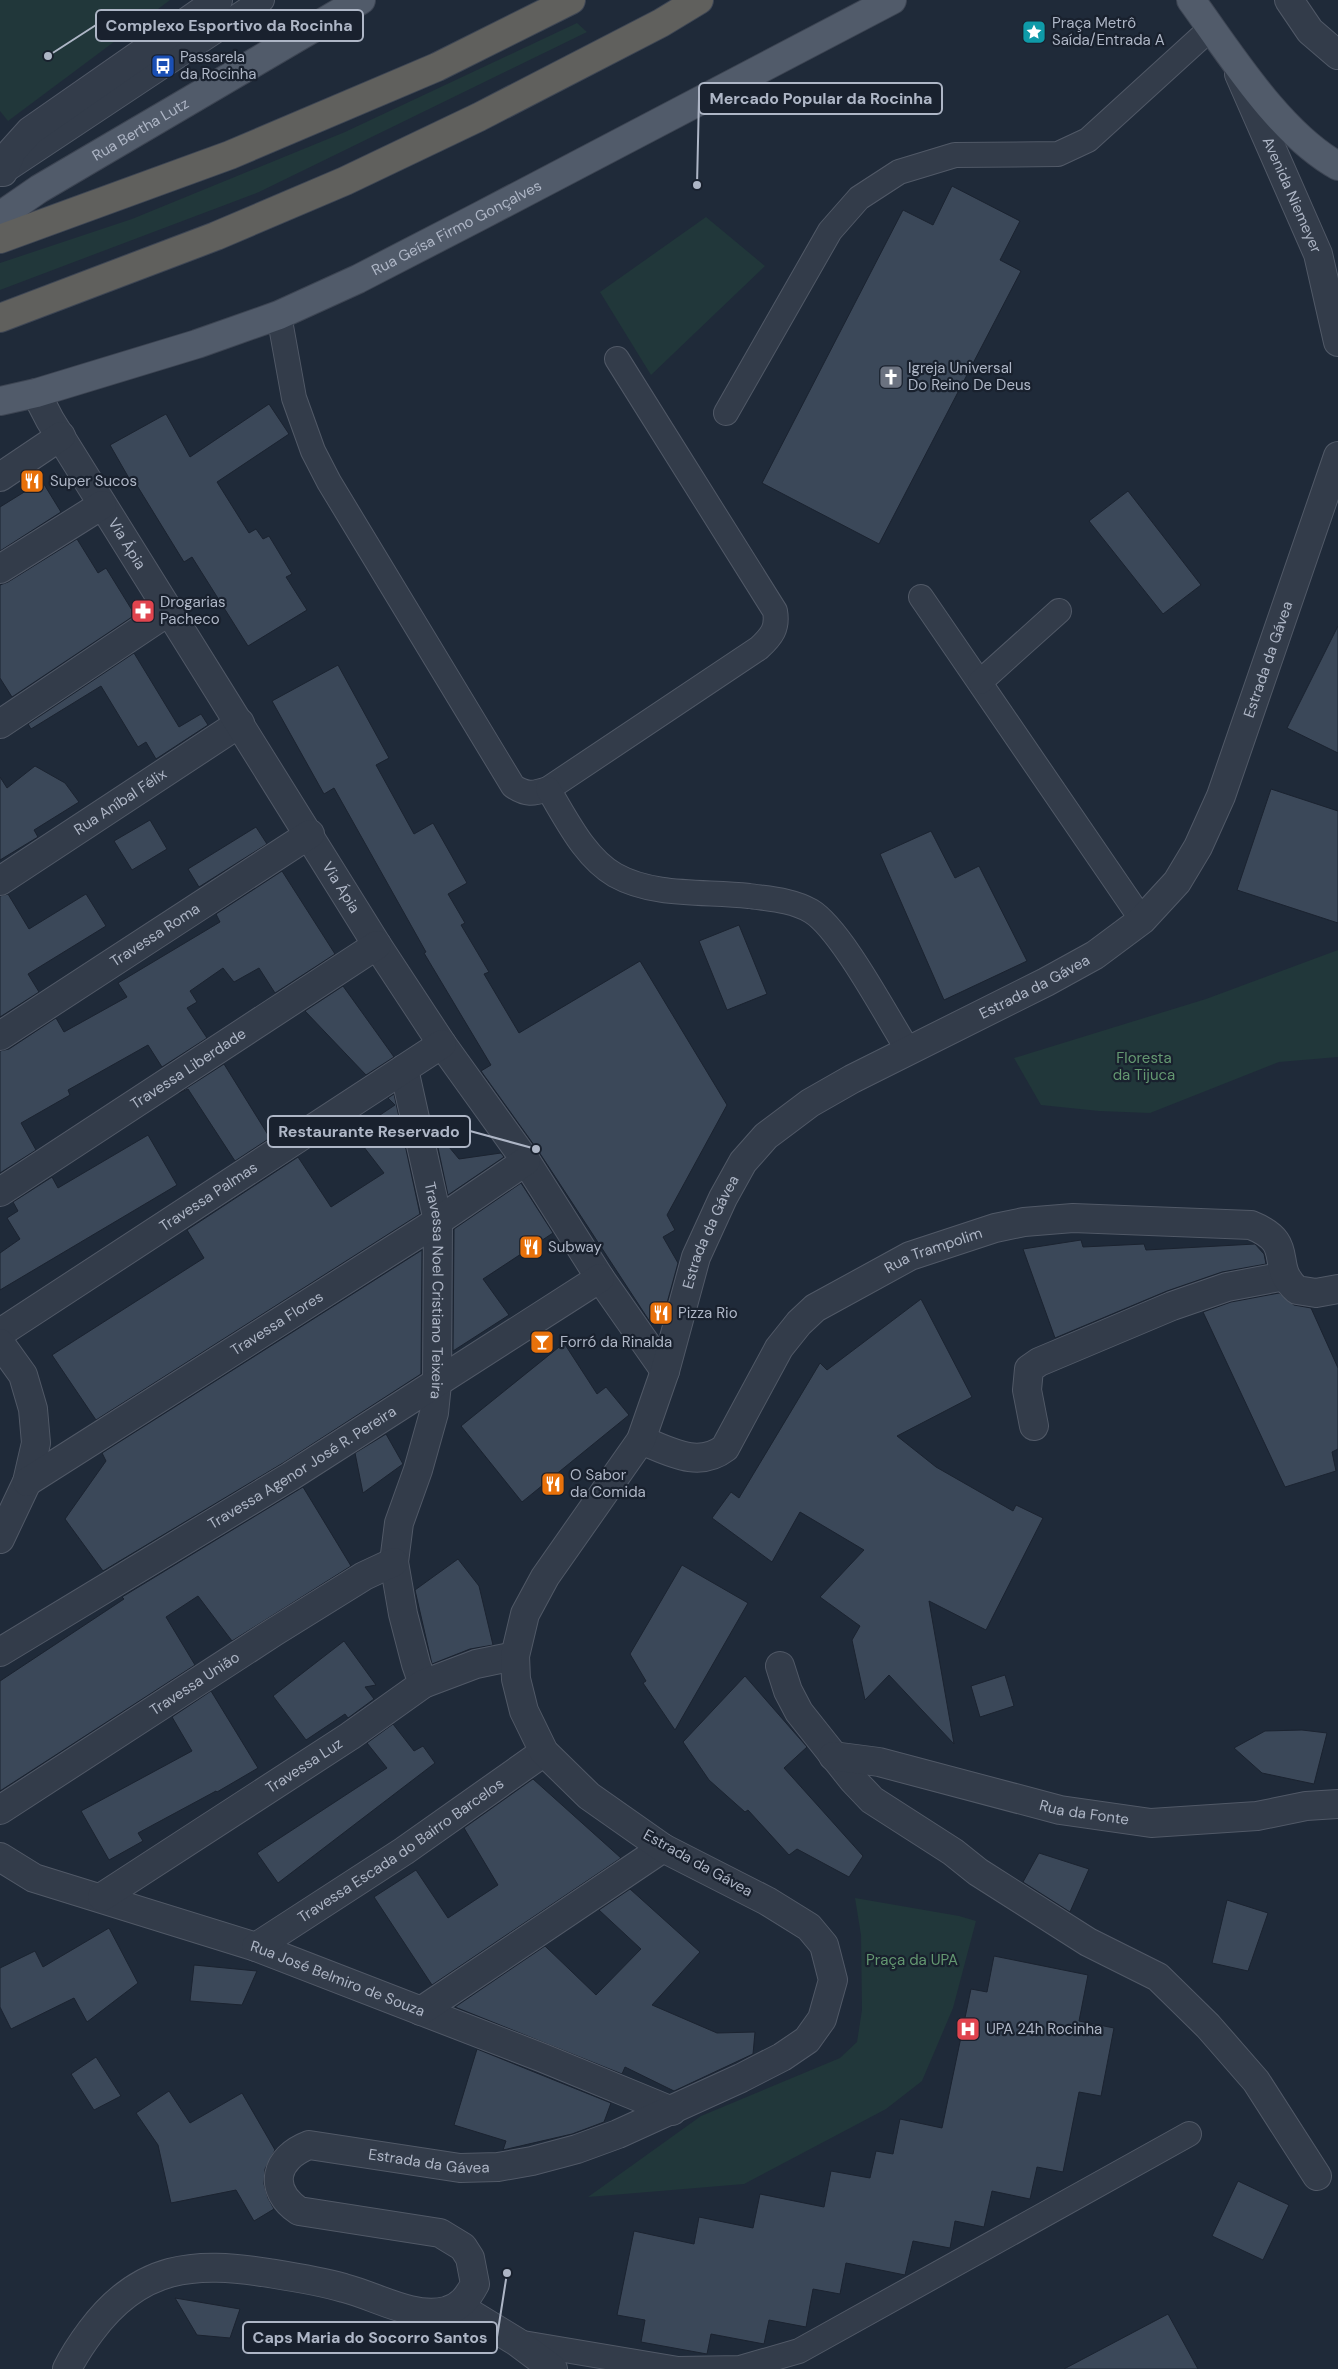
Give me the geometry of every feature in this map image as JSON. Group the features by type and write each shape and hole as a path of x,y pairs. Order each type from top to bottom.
{"highway":[{"path":"0,239 230,155 437,67 571,0"},
{"path":"0,318 216,236 345,180 479,117 661,23 700,0"}],"main road":[{"name":"Rua Bertha Lutz","path":"0,216 40,189 361,0"},
{"name":"Rua Geísa Firmo Gonçalves","path":"0,401 36,393 197,344 279,315 358,279 454,230 892,0"},
{"name":"Avenida Niemeyer","path":"1191,0 1230,54 1284,122 1318,155 1338,166"}],"street":[{"path":"2,173 12,151 30,131 218,0"},
{"path":"1289,0 1310,31 1338,54"},
{"name":"Avenida Niemeyer","path":"1230,54 1318,254 1338,342"},
{"name":"Via Ápia","path":"36,393 102,505 310,834 377,945 442,1044 526,1161 600,1278 666,1370"},
{"path":"0,477 61,436"},
{"name":"Estrada da Gávea","path":"458,2306 468,2296 475,2284 470,2258 463,2247 440,2233 299,2211 288,2204 280,2193 278,2181 286,2158 295,2150 309,2145 460,2168 498,2167 532,2161 577,2149 672,2111 749,2074 807,2040 822,2019 833,1980 824,1945 809,1927 768,1901 663,1848 589,1796 544,1752 524,1711 516,1679 515,1656 525,1614 545,1577 642,1440 666,1370 696,1257 723,1198 743,1162 766,1136 810,1103 908,1050 1046,982 1095,955 1142,920 1177,882 1198,847 1221,796 1338,456"},
{"path":"0,569 102,505"},
{"path":"0,724 170,611"},
{"name":"Rua Aníbal Félix","path":"0,881 240,723"},
{"name":"Travessa Roma","path":"0,1036 310,834"},
{"name":"Travessa Liberdade","path":"0,1192 377,945"},
{"name":"Travessa Palmas","path":"0,1333 442,1044"},
{"name":"Travessa Noel Cristiano Teixeira","path":"404,1069 438,1221 437,1384 434,1413 427,1441 399,1523 394,1562 403,1614 423,1684"},
{"name":"Travessa Flores","path":"28,1482 438,1221 526,1161"},
{"name":"Rua Trampolim","path":"642,1440 691,1459 716,1455 724,1448 779,1348 815,1308 910,1256 994,1228 1024,1222 1073,1218 1251,1225 1267,1231 1275,1240 1285,1276"},
{"path":"1034,1426 1027,1390 1029,1369 1039,1362 1172,1306 1228,1287 1285,1276 1297,1290 1316,1293 1338,1290"},
{"name":"Travessa Agenor José R. Pereira","path":"0,1652 291,1476 600,1278"},
{"path":"0,1343 23,1375 33,1409 36,1443 28,1482 0,1539"},
{"name":"Travessa União","path":"0,1810 274,1632 364,1576 394,1562"},
{"name":"Travessa Luz","path":"102,1897 350,1736 423,1684 476,1664 515,1656"},
{"path":"780,1666 788,1691 799,1712 833,1756 872,1800 954,1852 978,1872 1088,1942 1158,1977 1208,2026 1256,2081 1317,2176"},
{"name":"Travessa Escada do Bairro Barcelos","path":"256,1947 404,1851 544,1752"},
{"name":"Rua da Fonte","path":"833,1756 879,1762 1060,1810 1152,1823 1257,1816 1306,1806 1338,1804"},
{"path":"421,2011 663,1848"},
{"name":"Rua José Belmiro de Souza","path":"0,1857 34,1878 102,1897 256,1947 672,2111"},
{"path":"67,2369 73,2356 118,2299 139,2285 166,2274 191,2268 218,2267 289,2276 343,2287 405,2309 423,2312 446,2311 458,2306 517,2342 553,2369"}],"lane":[{"path":"2,173 262,0"},
{"path":"726,413 830,231 860,198 898,172 955,155 1058,154 1088,140 1211,28"},
{"path":"279,315 300,417 329,482 513,786 522,792 533,794 548,789 759,648 772,635 777,623 775,611 616,359"},
{"path":"921,597 1142,920"},
{"path":"980,682 1059,611"},
{"path":"548,789 575,833 594,857 615,875 647,886 672,890 787,901 811,911 831,929 908,1050"},
{"path":"517,2342 678,2369 740,2368 799,2351 1189,2134"}],"green space":[{"path":"0,0 170,0 8,121 0,111"},
{"path":"577,23 587,32 259,192 0,290 0,263 132,219 345,132"},
{"path":"706,217 765,266 651,375 600,292"},
{"name":"Floresta da Tijuca","path":"1338,950 1338,1057 1279,1062 1150,1113 1099,1111 1041,1105 1014,1058 1206,999"},
{"name":"Praça da UPA","path":"855,1898 959,1916 976,1921 953,2008 922,2081 886,2109 744,2184 588,2197 701,2116 840,2058 857,2042 862,2010 861,1935"}],"building":[{"name":"Igreja Universal Do Reino De Deus","path":"952,186 1020,221 1000,260 1021,271 879,544 762,483 903,210 933,225"},
{"path":"269,404 289,434 217,482 249,533 256,529 263,539 269,536 292,574 286,577 307,610 248,646 192,557 184,562 133,479 130,480 110,445 166,414 190,457"},
{"path":"42,481 61,512 0,551 0,507"},
{"path":"1128,491 1201,585 1163,614 1089,521"},
{"path":"77,539 98,573 106,568 135,615 12,697 0,678 0,585 8,582"},
{"path":"1338,626 1338,753 1287,728"},
{"path":"134,653 179,727 201,714 208,725 156,759 146,742 138,747 101,686 31,729 28,724"},
{"path":"338,665 389,758 376,765 414,834 433,823 467,883 448,894 465,923 461,925 489,972 484,974 519,1033 640,961 727,1105 667,1215 675,1230 663,1237 678,1263 667,1303 652,1325 539,1152 481,1071 491,1065 424,953 426,952 334,788 324,794 272,701"},
{"path":"35,766 65,783 79,802 34,830 38,837 0,860 0,777 7,788"},
{"path":"1271,789 1338,811 1338,923 1237,890"},
{"path":"150,820 167,849 132,870 114,841"},
{"path":"256,827 267,844 199,887 188,869"},
{"path":"931,831 955,878 979,866 1027,961 944,1000 880,854"},
{"path":"282,871 335,954 275,993 259,968 234,982 223,968 190,991 197,1002 187,1008 207,1038 162,1067 148,1045 68,1090 70,1095 21,1123 36,1150 0,1173 0,1051 9,1049 56,1018 64,1032 127,997 118,983 220,922 216,914"},
{"path":"8,894 29,929 86,894 106,926 28,974 39,992 0,1017 0,896"},
{"path":"739,925 767,994 727,1010 699,941"},
{"path":"343,986 394,1057 366,1075 305,1011"},
{"path":"224,1064 270,1138 235,1161 188,1089 179,1093"},
{"path":"394,1094 420,1214 96,1420 52,1355 204,1258 187,1230 298,1157 331,1207 384,1173 353,1133 395,1105 388,1098"},
{"path":"148,1135 177,1185 0,1290 0,1253 20,1239 7,1218 18,1211 13,1202 52,1177 58,1188"},
{"path":"444,1141 459,1159 501,1153 504,1157 448,1195 437,1143"},
{"path":"521,1183 553,1233 483,1279 509,1315 453,1351 454,1229"},
{"path":"1081,1240 1083,1247 1144,1244 1146,1250 1255,1244 1264,1254 1266,1264 1222,1272 1167,1291 1055,1338 1023,1249"},
{"path":"422,1250 421,1374 283,1463 103,1571 65,1519 106,1461 102,1453"},
{"path":"1279,1293 1294,1305 1311,1308 1338,1368 1338,1449 1332,1452 1336,1471 1285,1487 1203,1312 1231,1302"},
{"path":"921,1299 972,1397 897,1436 936,1467 1013,1511 1016,1505 1043,1518 986,1630 929,1601 954,1744 889,1675 865,1700 852,1640 860,1626 820,1597 864,1550 800,1512 772,1562 712,1518 731,1492 739,1498 820,1363 827,1370"},
{"path":"564,1343 597,1394 606,1387 629,1415 522,1502 461,1426"},
{"path":"386,1434 403,1464 363,1493 355,1453"},
{"path":"303,1487 351,1566 232,1641 198,1596 166,1617 195,1665 0,1791 0,1681 124,1599 122,1597"},
{"path":"458,1559 479,1586 493,1645 470,1649 432,1664 415,1590"},
{"path":"682,1565 748,1603 675,1730 643,1683 646,1681 630,1654"},
{"path":"344,1641 376,1685 365,1687 374,1699 348,1718 345,1714 306,1740 273,1696"},
{"path":"1005,1675 1014,1706 980,1717 971,1686"},
{"path":"745,1676 807,1747 784,1768 863,1856 849,1877 797,1849 789,1855 748,1810 745,1812 709,1780 683,1742"},
{"path":"211,1691 258,1768 217,1792 138,1833 143,1841 109,1860 81,1811 192,1751 172,1717"},
{"path":"393,1724 414,1751 423,1746 435,1763 278,1883 257,1853 387,1768 367,1743"},
{"path":"1302,1730 1327,1733 1314,1784 1262,1773 1234,1748 1265,1731"},
{"path":"533,1779 621,1858 432,1985 374,1897 416,1870 448,1918 498,1885 464,1828"},
{"path":"1039,1853 1089,1869 1070,1912 1023,1882"},
{"path":"630,1889 700,1952 652,2005 717,2033 755,2032 753,2054 674,2091 625,2067 622,2074 455,2007 545,1946 596,1995 641,1949 599,1910"},
{"path":"1227,1900 1268,1913 1248,1971 1212,1963"},
{"path":"109,1928 138,1983 87,2022 74,1998 11,2029 0,2007 0,1968 35,1951 43,1967"},
{"path":"994,1956 1088,1975 1079,2021 1114,2028 1101,2096 1079,2092 1063,2172 1037,2167 1030,2199 992,2191 984,2227 955,2221 950,2248 913,2241 905,2275 846,2263 840,2294 813,2289 806,2327 769,2320 764,2344 711,2334 707,2354 641,2342 645,2320 617,2315 634,2231 694,2244 699,2217 753,2228 760,2194 824,2207 831,2171 870,2178 876,2151 893,2154 900,2119 942,2128 971,1989 987,1992"},
{"path":"194,1965 257,1971 242,2005 190,2001"},
{"path":"477,2049 611,2103 604,2122 572,2134 503,2150 506,2141 454,2125"},
{"path":"96,2057 121,2096 94,2110 71,2074"},
{"path":"169,2091 190,2123 242,2093 275,2150 265,2169 264,2184 274,2209 254,2221 236,2190 171,2203 158,2145 136,2113"},
{"path":"1238,2181 1289,2205 1263,2260 1212,2236"},
{"path":"175,2298 240,2309 230,2338 197,2335"},
{"path":"1168,2314 1198,2369 1064,2369"}],"place":[{"name":"Praça Metrô Saída/Entrada A","path":"1034,32"},
{"name":"Complexo Esportivo da Rocinha","path":"48,56"},
{"name":"Passarela da Rocinha","path":"163,66"},
{"name":"Mercado Popular da Rocinha","path":"697,185"},
{"name":"Igreja Universal Do Reino De Deus","path":"891,377"},
{"name":"Super Sucos","path":"32,481"},
{"name":"Drogarias Pacheco","path":"143,611"},
{"name":"Restaurante Reservado","path":"536,1149"},
{"name":"Subway","path":"531,1247"},
{"name":"Pizza Rio","path":"661,1313"},
{"name":"Forró da Rinalda","path":"542,1342"},
{"name":"O Sabor da Comida","path":"553,1484"},
{"name":"UPA 24h Rocinha","path":"968,2029"},
{"name":"Caps Maria do Socorro Santos","path":"507,2273"}]}
